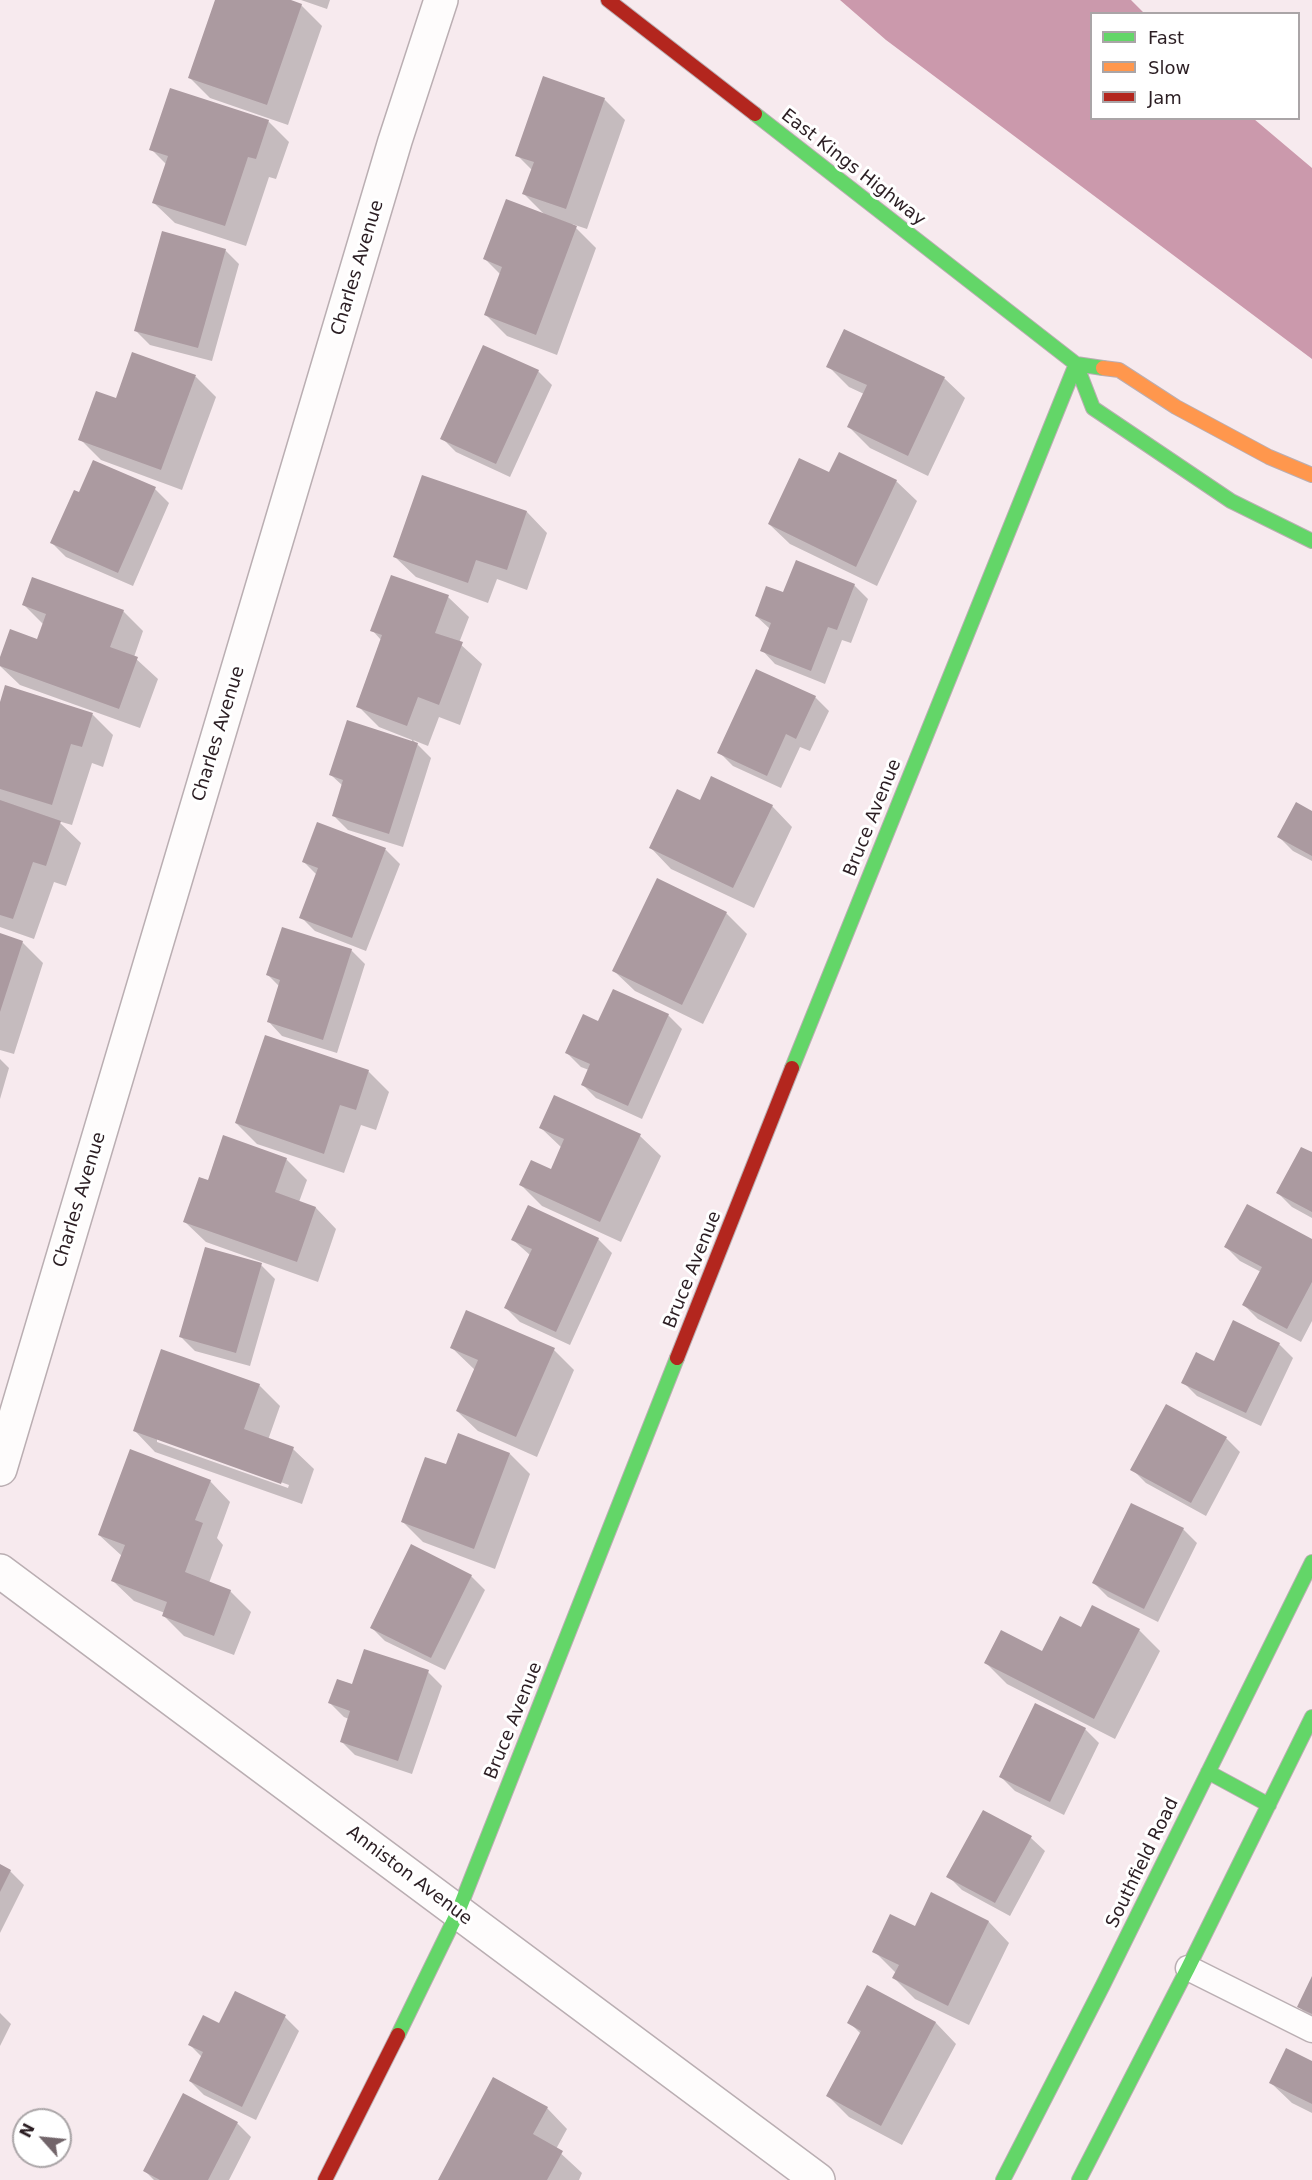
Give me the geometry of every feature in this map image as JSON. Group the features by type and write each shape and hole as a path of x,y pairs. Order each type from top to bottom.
{"main road":[{"name":"East Kings Highway","path":"608,0 1076,364 1119,370 1197,418 1269,458 1312,476"},
{"path":"1076,364 1093,408 1231,501 1312,541"},
{"name":"Bruce Avenue","path":"326,2180 458,1912 840,948 1076,364"},
{"name":"Southfield Road","path":"1003,2180 1312,1562"},
{"path":"1079,2180 1188,1968 1312,1717"},
{"path":"1208,1772 1269,1805"}],"street":[{"name":"Charles Avenue","path":"0,1469 395,141 441,0"},
{"name":"Anniston Avenue","path":"0,1571 818,2180"}],"lane":[{"path":"1188,1968 1312,2030"}],"shaded area":[{"path":"840,0 1131,0 1143,12 1090,12 1090,120 1255,120 1312,168 1312,359 886,40"}],"building":[{"path":"215,0 291,0 302,4 267,105 188,78"},
{"path":"543,76 605,98 566,209 522,194 534,162 515,156"},
{"path":"170,88 269,120 256,159 248,157 225,226 152,203 168,156 149,150"},
{"path":"506,199 577,226 536,335 484,315 502,267 483,259"},
{"path":"162,231 226,249 198,348 134,331"},
{"path":"844,329 945,377 908,456 847,427 867,385 826,367"},
{"path":"483,345 539,370 496,464 440,439"},
{"path":"132,352 196,375 161,470 78,440 96,391 116,398"},
{"path":"839,452 897,480 856,567 768,524 799,458 829,472"},
{"path":"93,460 156,487 118,573 50,543 74,490 79,492"},
{"path":"422,475 527,511 507,570 476,560 468,583 393,557"},
{"path":"796,560 855,584 837,630 828,627 811,671 760,651 771,623 755,616 766,586 783,592"},
{"path":"391,575 449,595 435,633 463,642 439,705 418,697 407,726 356,707 382,635 370,631"},
{"path":"32,577 124,610 110,647 138,657 119,709 0,666 0,657 10,629 37,639 46,614 22,605"},
{"path":"756,669 816,696 796,739 786,734 767,776 717,753"},
{"path":"5,685 93,713 82,747 71,744 52,805 0,789 0,702"},
{"path":"347,720 418,743 389,834 332,816 343,780 329,775"},
{"path":"711,776 773,805 733,888 649,848 677,789 700,800"},
{"path":"0,800 61,821 46,866 33,862 13,919 0,915"},
{"path":"1296,802 1312,811 1312,856 1277,837"},
{"path":"317,822 386,848 352,938 299,918 318,868 302,862"},
{"path":"657,878 727,912 682,1005 612,971"},
{"path":"282,927 352,949 323,1040 267,1022 280,980 266,975"},
{"path":"0,933 23,941 0,1012"},
{"path":"613,989 669,1014 628,1106 581,1085 590,1064 565,1053 583,1014 598,1021"},
{"path":"265,1035 369,1070 356,1110 340,1105 324,1154 235,1123"},
{"path":"554,1095 641,1134 600,1222 519,1185 531,1160 551,1169 564,1139 539,1128"},
{"path":"223,1135 287,1158 275,1192 316,1207 297,1262 183,1222 199,1177 208,1180"},
{"path":"1301,1147 1312,1152 1312,1212 1276,1193"},
{"path":"1247,1204 1312,1239 1312,1282 1287,1329 1242,1305 1262,1267 1224,1247"},
{"path":"528,1205 599,1238 556,1332 504,1308 532,1249 511,1240"},
{"path":"205,1247 262,1263 236,1353 179,1337"},
{"path":"466,1310 555,1348 516,1437 456,1411 478,1360 450,1348"},
{"path":"1233,1320 1280,1343 1246,1413 1181,1383 1196,1352 1214,1361"},
{"path":"161,1349 260,1384 244,1429 294,1447 281,1484 133,1431"},
{"path":"1166,1404 1227,1437 1191,1503 1130,1470"},
{"path":"458,1433 510,1453 474,1549 401,1522 425,1457 446,1464"},
{"path":"130,1449 211,1480 195,1520 203,1523 185,1572 231,1590 214,1636 162,1616 167,1602 111,1581 125,1545 98,1535"},
{"path":"1131,1503 1184,1528 1144,1609 1092,1583"},
{"path":"411,1544 472,1575 431,1658 370,1628"},
{"path":"1092,1605 1140,1629 1094,1719 984,1663 1001,1630 1042,1651 1060,1616 1081,1627"},
{"path":"364,1649 429,1670 398,1761 340,1742 350,1711 328,1703 337,1679 352,1684"},
{"path":"1035,1703 1086,1728 1050,1802 999,1777"},
{"path":"983,1810 1032,1836 995,1903 946,1877"},
{"path":"0,1864 11,1870 0,1892"},
{"path":"931,1892 989,1921 948,2006 892,1978 899,1965 872,1952 890,1914 915,1926"},
{"path":"1312,1976 1312,2014 1297,2007"},
{"path":"867,1985 936,2022 881,2126 826,2096 861,2031 847,2023"},
{"path":"235,1991 286,2015 242,2107 189,2081 203,2052 188,2045 203,2015 219,2023"},
{"path":"1286,2048 1312,2061 1312,2104 1269,2083"},
{"path":"493,2077 548,2107 533,2134 563,2151 547,2180 438,2180"},
{"path":"183,2093 238,2122 208,2180 160,2180 143,2171"}],"traffic: fast":[{"path":"755,114 1076,364 1093,408 1231,501 1312,541"},
{"path":"792,1068 1076,364 1103,368"},
{"path":"398,2035 458,1912 677,1358"},
{"path":"1003,2180 1103,1985 1312,1562"},
{"path":"1079,2180 1188,1968 1312,1717"},
{"path":"1208,1772 1269,1805"}],"traffic: slow":[{"path":"1103,368 1119,370 1176,407 1269,457 1312,475"}],"traffic: jam":[{"path":"608,0 755,114"},
{"path":"677,1358 792,1068"},
{"path":"325,2180 398,2035"}]}
